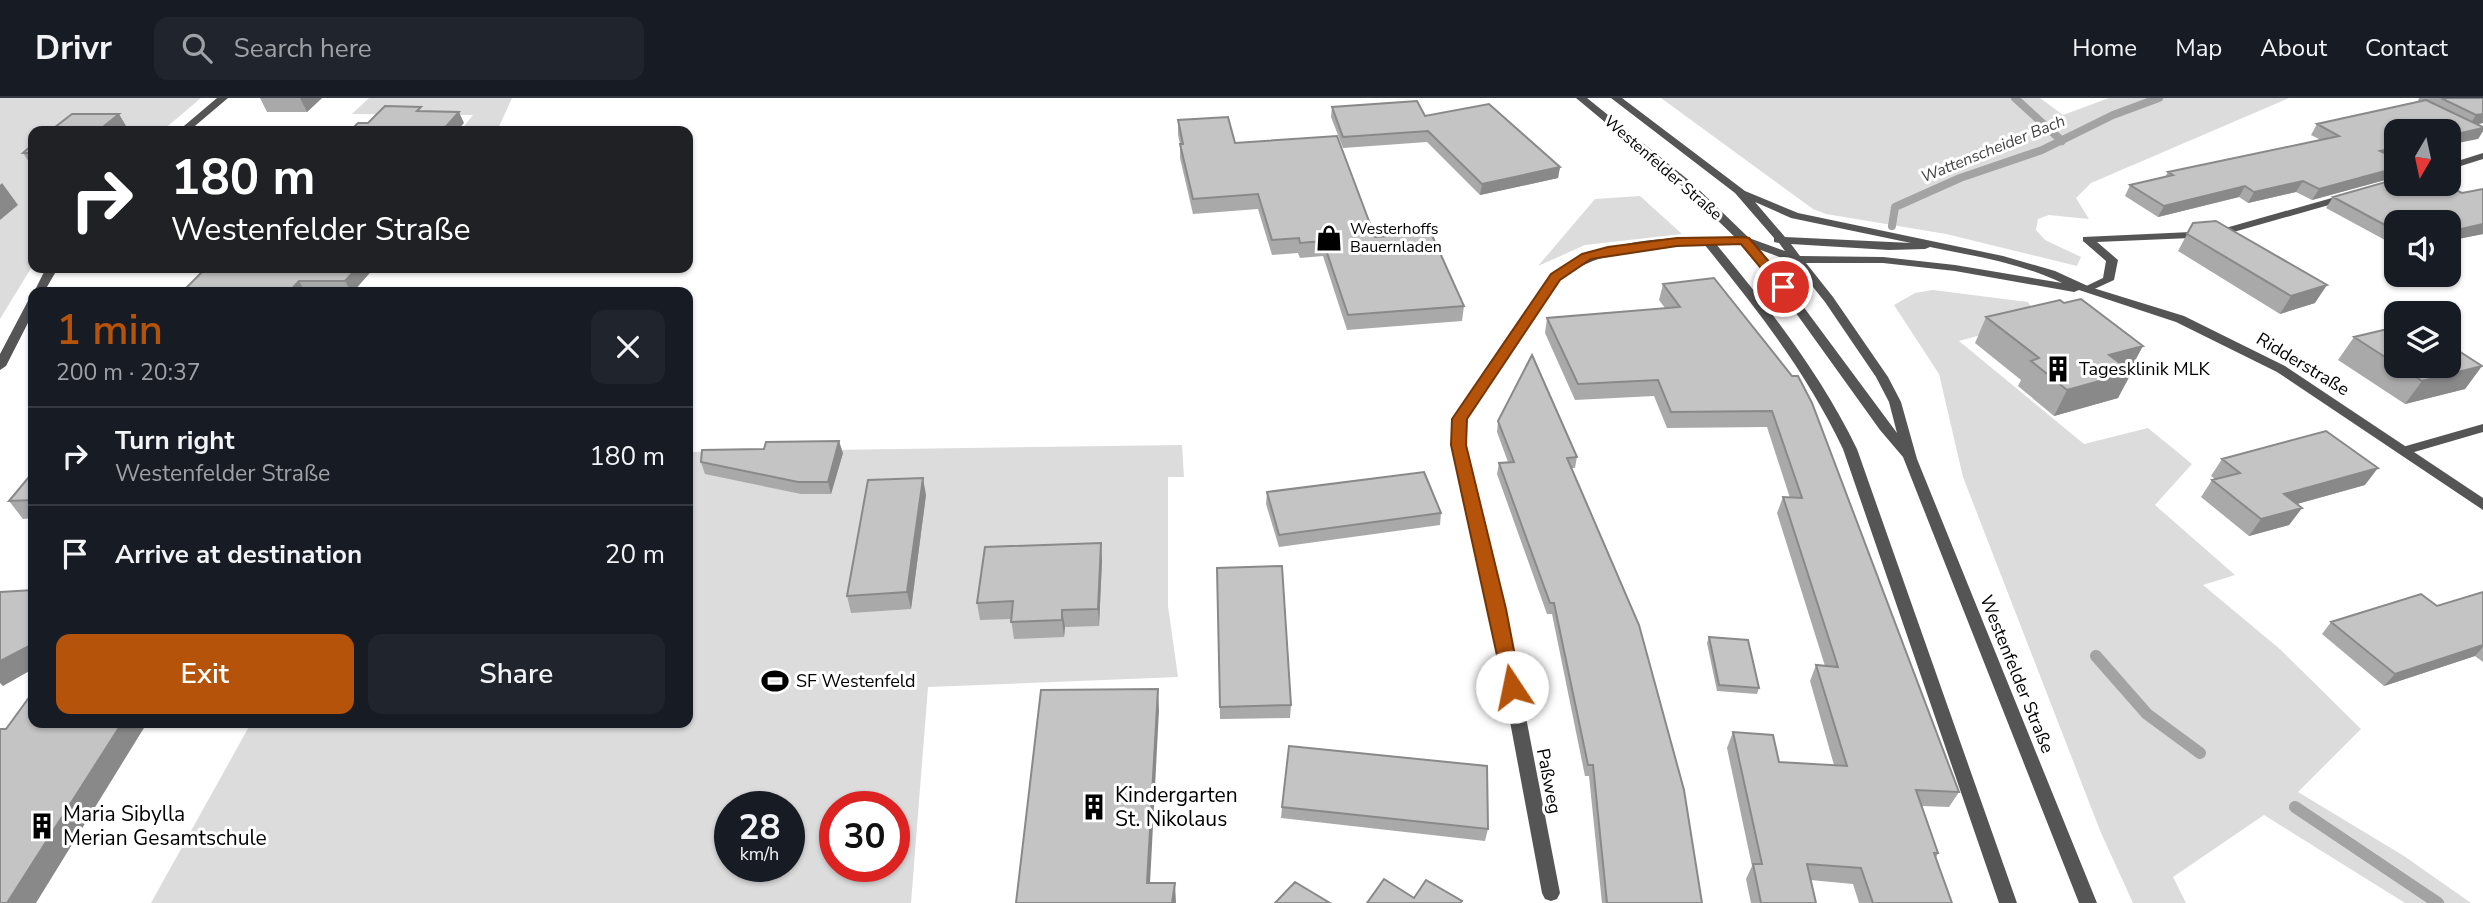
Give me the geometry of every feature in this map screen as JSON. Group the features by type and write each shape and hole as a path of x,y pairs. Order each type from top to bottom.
{"street":[{"path":"189,126 223,98"},
{"name":"Westenfelder Straße","path":"1581,98 1722,217 1744,240 1797,303 1826,342 1858,394 1910,459"},
{"name":"Westenfelder Straße","path":"1616,98 1739,191 1782,240 1882,377 1895,402 1910,459 2088,903"},
{"path":"2461,163 2483,156"},
{"name":"Ridderstraße","path":"1739,191 1795,216 1999,258 2051,272 2086,289 2180,319 2233,343 2314,389 2483,505"},
{"path":"2086,289 2108,280 2112,260 2087,239 2191,235 2230,230 2358,194"},
{"path":"1744,240 1782,240"},
{"name":"Westenfelder Straße","path":"1744,240 1796,259"},
{"name":"Paßweg","path":"1551,893 1497,609 1459,445 1459,419 1555,277 1567,267 1586,256 1608,251 1744,240"},
{"name":"Ridderstraße","path":"1782,240 1902,248 1937,246"},
{"path":"1708,241 1791,344 1846,438 2008,903"},
{"name":"Ridderstraße","path":"1796,259 1883,260 1955,268 2086,289"},
{"path":"0,366 28,312"},
{"path":"2404,451 2483,428"}],"shaded area":[{"path":"0,98 201,98 168,126 28,126 28,273 0,319"},
{"path":"369,98 512,98 499,126 464,126 473,115 352,114"},
{"path":"1661,98 2040,98 2063,115 2109,98 2289,98 2091,183 2076,198 2089,219 2049,215 2038,219 2036,230 2045,240 2081,257 2077,266 1946,234 1826,214 1813,209"},
{"path":"1640,196 1682,234 1585,245 1538,266 1595,199"},
{"path":"1933,290 2028,302 2039,319 1959,341 2084,444 2148,428 2192,464 2155,505 2235,575 2203,585 2281,650 2361,729 2298,792 2404,856 2471,903 2405,903 2264,815 2173,877 2186,903 2133,903 2101,833 1963,477 1939,374 1894,305 1915,293"},
{"name":"SF Westenfeld","path":"1182,445 1184,477 1168,477 1168,606 1178,677 928,687 911,903 151,903 248,728 693,728 693,452"}],"building":[{"path":"2441,98 2483,98 2483,114 2476,115"},
{"path":"2426,100 2483,128 2461,133 2461,119 2384,119 2384,150 2380,151 2384,153 2384,171 2319,189 2303,181 2254,192 2245,186 2164,206 2130,185 2173,175 2168,172 2339,136 2317,124"},
{"path":"1417,101 1425,116 1489,104 1560,167 1482,184 1428,131 1343,137 1332,107"},
{"path":"385,106 421,107 417,111 459,112 446,126 355,126 358,123 368,123"},
{"path":"72,114 119,114 104,126 56,126"},
{"path":"1228,117 1235,143 1337,136 1375,237 1431,233 1464,306 1348,315 1323,241 1300,243 1299,238 1272,240 1258,194 1193,199 1180,144 1183,144 1178,120"},
{"path":"2384,182 2384,196 2461,196 2461,193 2483,189 2483,224 2461,229 2461,210 2384,210 2384,225 2333,197"},
{"path":"2216,221 2327,285 2291,296 2187,234 2193,223"},
{"path":"201,273 352,273 345,281 299,281 294,287 187,287"},
{"path":"1714,278 1792,376 1798,376 1812,403 1959,792 1916,790 1952,903 1873,903 1861,868 1807,864 1816,903 1761,903 1753,864 1762,864 1733,732 1773,735 1779,762 1847,766 1816,665 1838,667 1783,497 1802,498 1772,411 1671,412 1658,380 1578,384 1547,318 1680,307 1663,284"},
{"path":"2081,299 2143,346 2109,355 2132,372 2067,390 2031,361 2039,358 1986,317 2060,300 2064,303"},
{"path":"2384,330 2384,356 2354,337"},
{"path":"2461,352 2482,366 2461,371"},
{"path":"1532,355 1577,457 1567,458 1639,625 1684,790 1702,903 1607,903 1593,765 1588,765 1554,603 1550,603 1499,463 1514,462 1498,421"},
{"path":"2326,431 2378,468 2284,494 2302,508 2261,519 2212,480 2240,473 2222,459"},
{"path":"839,441 828,482 798,482 701,462 702,450 764,449 766,442"},
{"path":"1424,472 1441,513 1279,535 1267,492"},
{"path":"28,478 28,500 9,501"},
{"path":"923,478 907,592 847,596 868,480"},
{"path":"1101,543 1098,609 1062,610 1062,620 1011,622 1013,601 977,603 985,547"},
{"path":"1282,566 1291,705 1220,707 1217,568"},
{"path":"28,590 28,647 0,661 0,592"},
{"path":"2483,592 2483,645 2395,674 2331,622 2421,594 2437,606"},
{"path":"1709,637 1748,640 1759,688 1719,685"},
{"name":"Kindergarten St. Nikolaus","path":"1158,689 1147,883 1175,883 1172,903 1016,903 1041,690"},
{"name":"Maria Sibylla Merian Gesamtschule","path":"28,699 28,728 119,728 7,903 0,903 0,729 6,729"},
{"path":"1289,746 1487,766 1488,829 1282,807"},
{"path":"1384,879 1414,898 1426,880 1462,901 1367,903"},
{"path":"1295,882 1330,903 1275,903"}],"waterway":[{"path":"2015,98 2061,140"},
{"name":"Wattenscheider Bach","path":"2061,140 2113,115 2159,98"},
{"name":"Wattenscheider Bach","path":"1892,226 1895,207 1960,178 2042,150 2061,140"},
{"path":"2096,656 2147,714 2200,753"},
{"path":"2295,807 2438,903"}],"place":[{"name":"Westerhoffs Bauernladen","path":"1329,238"},
{"name":"Tagesklinik MLK","path":"2058,369"},
{"name":"SF Westenfeld","path":"775,681"},
{"name":"Kindergarten St. Nikolaus","path":"1094,807"},
{"name":"Maria Sibylla Merian Gesamtschule","path":"42,826"}],"route":[{"path":"1512,687 1459,445 1459,419 1501,355 1555,277 1586,256 1677,242 1744,240 1783,287"}]}
